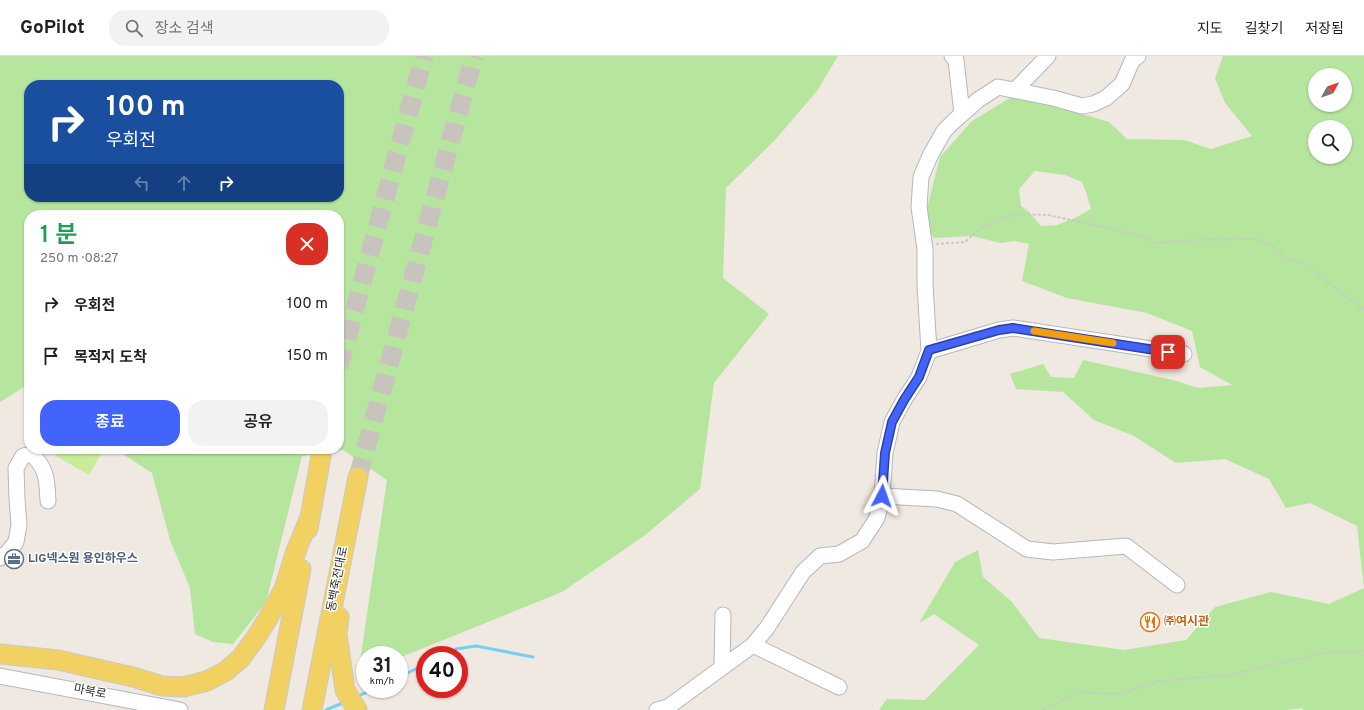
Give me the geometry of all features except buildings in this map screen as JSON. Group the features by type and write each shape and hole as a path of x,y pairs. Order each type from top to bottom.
{"main road":[{"path":"274,710 321,456"},
{"name":"동백죽전대로","path":"312,710 358,477"},
{"path":"0,654 58,660 134,677 162,686 183,687 207,681 226,671 241,658 268,620 284,589 296,551 310,517"},
{"path":"342,559 341,597 337,634 345,690 357,710"}],"street":[{"path":"952,56 956,60 962,114"},
{"path":"1015,90 1048,56"},
{"path":"657,710 668,707 753,645 767,628 803,572 820,556 839,554 862,542 877,518 882,496 885,453 892,422 919,377 929,350 925,285 925,245 919,207 921,177 930,156 944,131 978,100 998,87 1053,98 1082,106 1093,104 1106,98 1122,84 1132,62 1138,56"},
{"path":"929,350 999,330 1013,328 1184,354"},
{"path":"0,558 7,553 16,542 19,525 16,468 23,456 32,454 39,461 47,477 48,501"},
{"path":"882,496 937,499 957,504 1028,549 1052,552 1126,546 1177,585"},
{"path":"722,667 723,615"},
{"path":"753,645 839,687"},
{"name":"마북로","path":"0,676 142,706 180,710"}],"path":[{"path":"925,245 965,242 981,228 1014,214 1048,215 1140,236 1156,243 1187,240 1256,239 1272,245 1287,259 1305,264 1364,310"},
{"path":"1043,710 1078,692 1120,694 1162,681 1229,675 1333,651 1360,652 1364,650"}],"green space":[{"path":"0,56 838,56 817,91 775,140 726,188 723,278 769,314 714,383 700,489 644,536 562,592 429,646 416,646 416,651 408,654 408,646 362,646 387,480 344,451 344,210 24,210 24,387 0,402"},
{"path":"1223,56 1364,56 1364,588 1357,526 1310,503 1286,508 1269,479 1225,459 1176,463 1134,436 1094,420 1063,392 1016,389 1010,374 1043,364 1051,377 1074,378 1083,360 1173,380 1198,388 1232,385 1200,367 1192,331 1147,313 1067,298 1022,281 1029,244 1015,241 1001,243 971,236 934,238 928,231 926,212 940,157 972,121 1013,96 1039,101 1109,122 1127,139 1184,140 1211,149 1252,136 1225,103 1215,78","holes":["1035,171 1065,175 1082,182 1091,209 1075,218 1057,225 1041,226 1029,212 1021,206 1019,189"]},
{"path":"57,454 101,454 89,475 56,456"},
{"path":"123,454 316,454 302,456 266,602 233,644 213,642 195,634 190,588 170,540 152,473"},
{"path":"978,550 983,577 1012,602 1039,638 1124,650 1186,640 1215,607 1271,592 1329,604 1364,588 1364,710 1303,710 1302,708 1286,710 879,710 887,699 925,700 979,645 934,614 919,623 955,562"}],"waterway":[{"path":"468,647 476,646 533,657"},
{"path":"408,673 416,669"},
{"path":"326,710 345,702"}],"tunnel":[{"path":"344,349 424,56"},
{"path":"358,477 474,56"}],"slow traffic":[{"path":"1034,331 1113,343"}],"place":[{"name":"LIG넥스원 용인하우스","path":"14,559"},
{"name":"㈜여시관","path":"1150,622"}],"route":[{"path":"882,496 885,453 892,422 919,377 929,350 999,330 1013,328 1168,352"}]}
